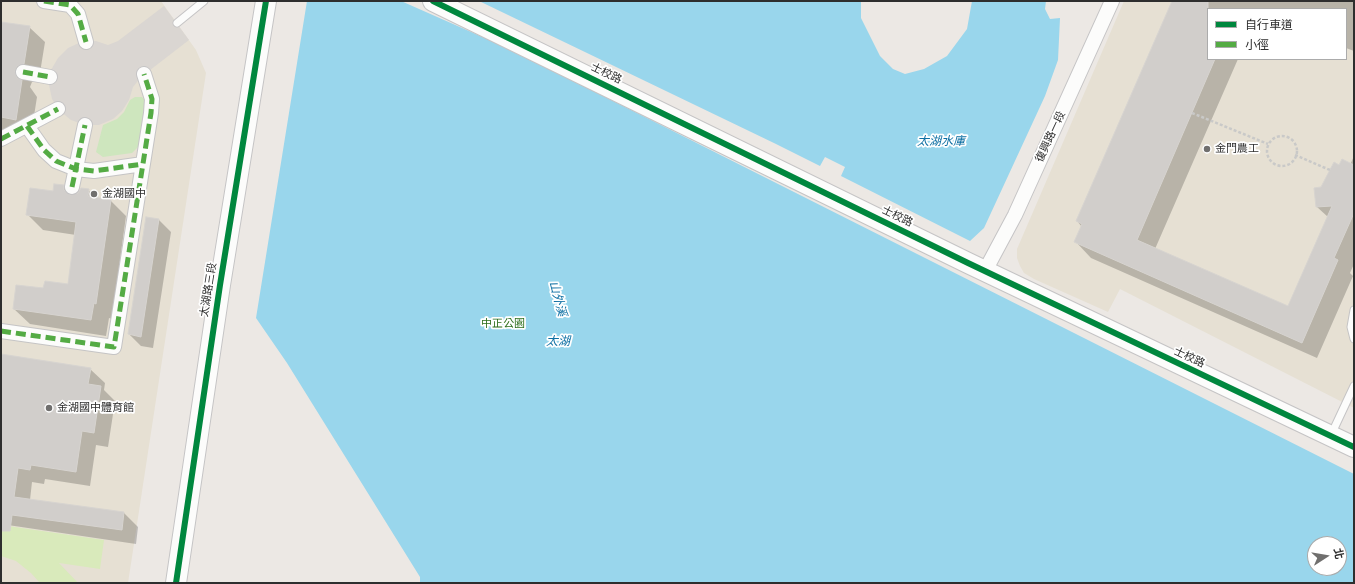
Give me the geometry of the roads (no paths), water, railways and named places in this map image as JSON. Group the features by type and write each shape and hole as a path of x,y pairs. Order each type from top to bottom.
{"street":[{"path":"44,1 70,5 78,14 86,42"},
{"name":"太湖路三段","path":"176,583 220,285 266,1"},
{"name":"士校路","path":"433,1 985,271 1330,436 1353,444"},
{"name":"復興路一段","path":"985,271 1015,215 1112,1"},
{"path":"23,72 50,76"},
{"path":"1,331 114,347 152,99 144,74"},
{"path":"1,139 58,109"},
{"path":"72,187 85,124"},
{"path":"27,126 44,150 56,161 76,169 94,171 143,164"}],"lane":[{"path":"177,23 204,1"},
{"path":"1354,310 1351,327 1354,339"},
{"path":"1330,436 1354,386"}],"water":[{"name":"太湖","path":"307,1 401,1 512,50 1354,474 1354,583 420,583 420,577 287,363 256,318"},
{"name":"太湖水庫","path":"479,1 861,1 861,18 880,56 893,69 905,74 924,69 947,56 967,29 972,1 1046,1 1045,9 1050,19 1060,18 1058,60 1045,96 984,228 970,241 841,176 845,167 825,157 820,166"}],"place":[{"name":"金門農工","path":"1207,149"},
{"name":"金湖國中","path":"94,194"},
{"name":"金湖國中體育館","path":"49,408"}],"water label":[{"name":"山外溪","path":"557,299"}],"park label":[{"name":"中正公園","path":"503,324"}]}
